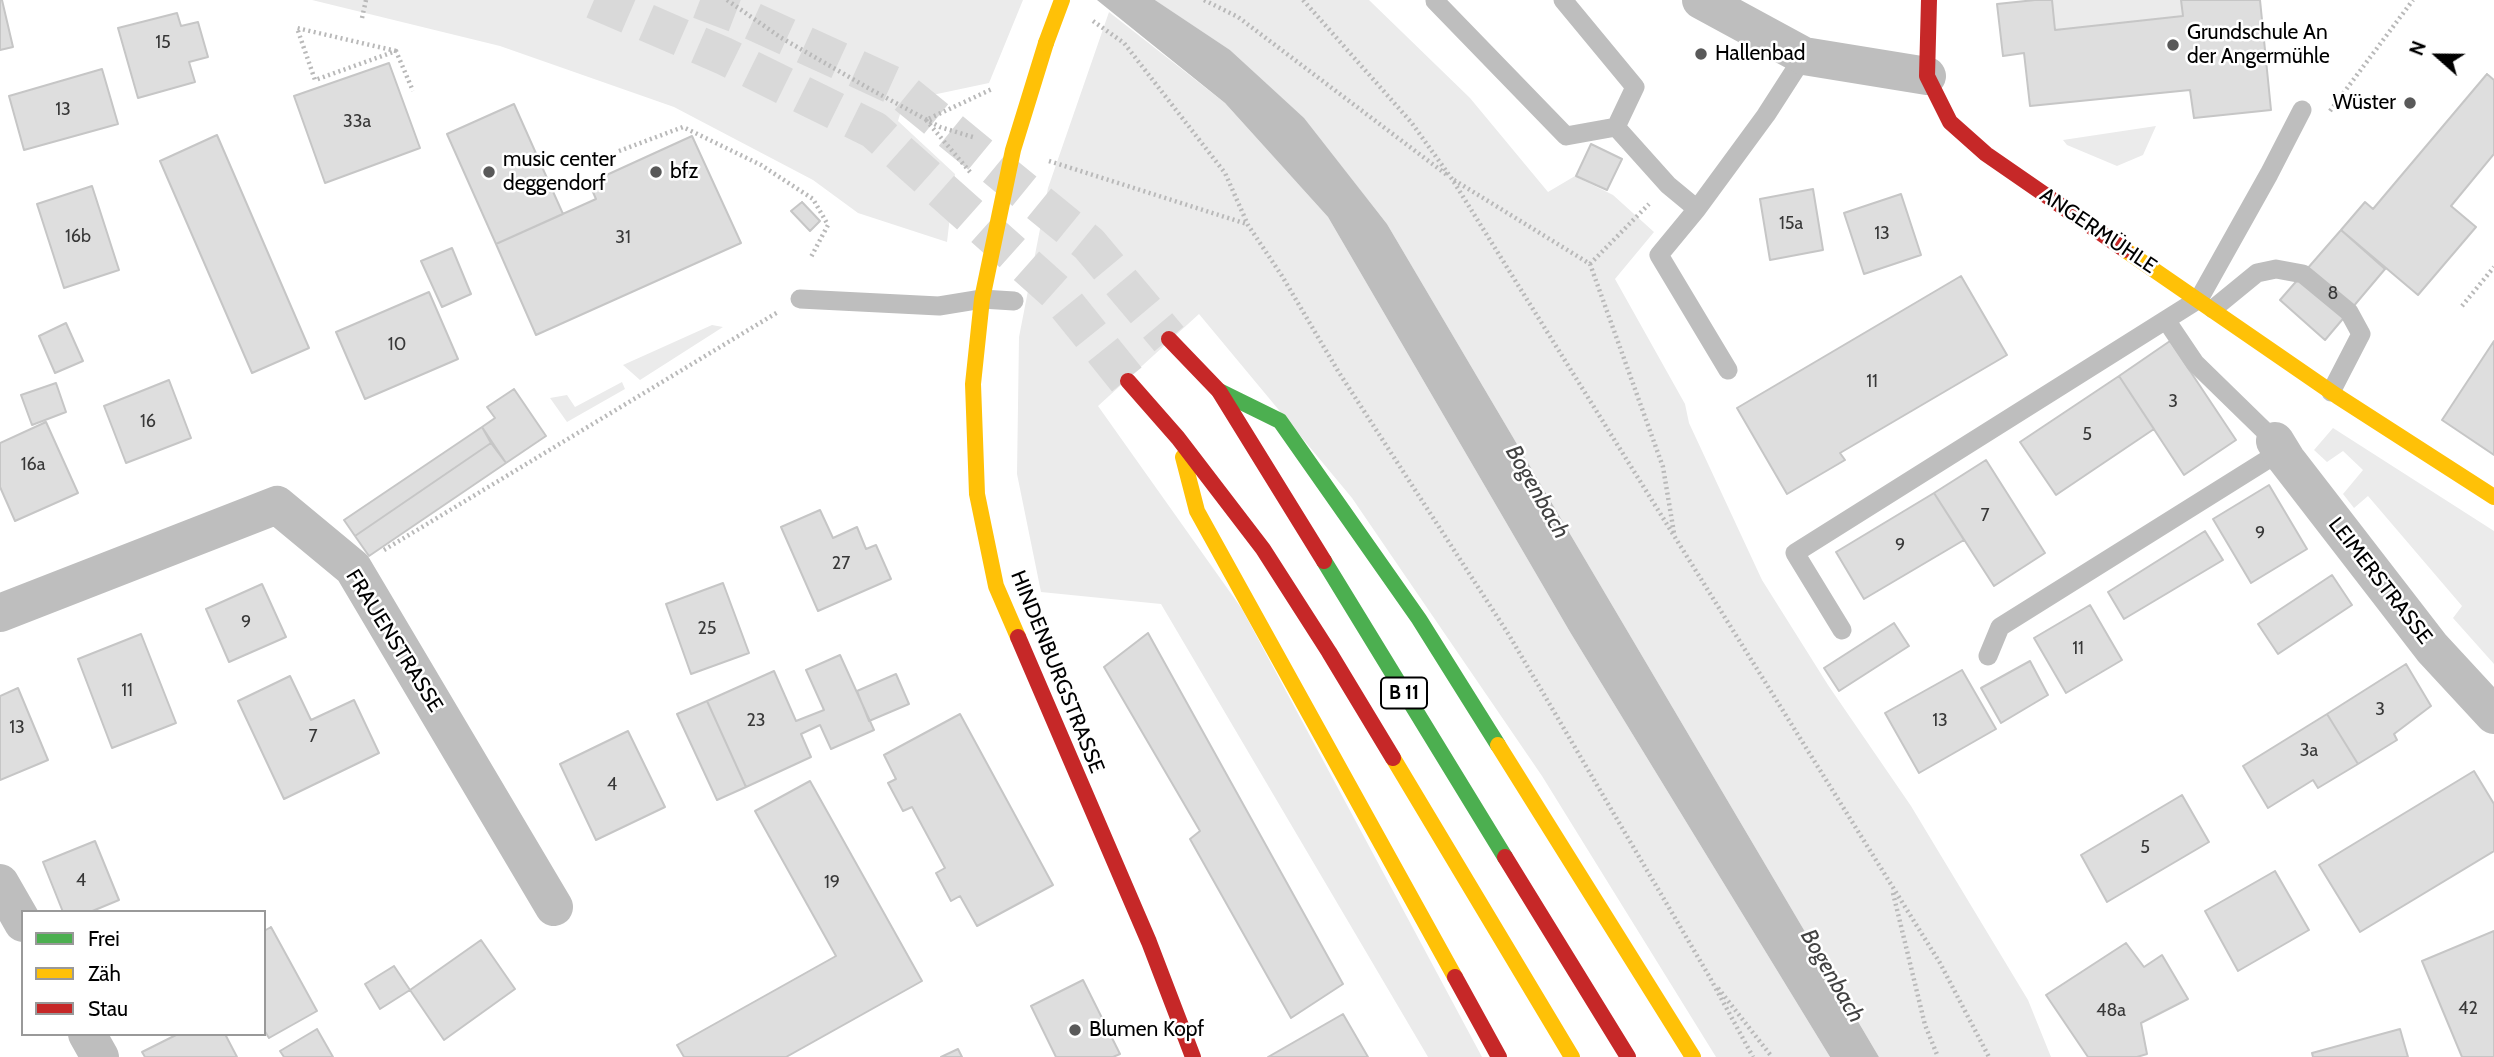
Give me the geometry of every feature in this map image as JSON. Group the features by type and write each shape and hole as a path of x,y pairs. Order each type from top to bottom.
{"main road":[{"name":"HINDENBURGSTRASSE","path":"1062,0 1013,150 982,299 973,384 976,494 996,586 1149,942 1193,1057"},
{"path":"1927,76 1929,0"},
{"name":"ANGERMÜHLE","path":"1927,76 1951,122 1986,154 2240,330 2494,497"},
{"name":"B 11","path":"1169,339 1219,391 1628,1057"},
{"name":"B 11","path":"1128,381 1178,438 1263,549 1329,652 1572,1057"},
{"name":"B 11","path":"1219,391 1280,421 1419,619 1693,1057"},
{"name":"B 11","path":"1178,438 1198,511 1499,1057"}],"street":[{"path":"1701,0 1804,56 1927,76"},
{"name":"LEIMERSTRASSE","path":"2279,448 2432,649 2494,715"},
{"name":"FRAUENSTRASSE","path":"0,613 277,505 353,568 554,907"},
{"path":"0,883 21,920"},
{"path":"88,1036 100,1057"}],"lane":[{"path":"1436,0 1566,136 1616,127"},
{"path":"1563,0 1635,87 1616,127"},
{"path":"1728,370 1659,254 1698,209 1766,115 1804,56"},
{"path":"2206,304 2302,110"},
{"path":"1616,127 1668,185 1698,209"},
{"path":"1842,630 1795,553 2166,320 2206,304 2257,274 2276,269 2303,274 2349,312 2361,334 2331,391"},
{"path":"800,299 939,306 982,299 1014,300"},
{"path":"1988,656 2000,627 2270,458 2279,448 2195,363 2166,320"}],"path":[{"path":"362,18 366,0"},
{"path":"727,0 780,37 926,120 985,141"},
{"path":"1204,0 1238,17 1452,178 1590,264 1663,467 1675,538"},
{"path":"1303,0 1411,122 1452,178 1940,963 1989,1057"},
{"path":"2323,120 2413,0"},
{"path":"1104,27 1124,43 1225,173 1248,225 1282,276 1338,371 1509,635 1709,976 1753,1057"},
{"path":"297,28 372,46 397,51 315,80 297,28"},
{"path":"397,51 413,91"},
{"path":"926,120 994,88"},
{"path":"926,120 975,177"},
{"path":"619,152 683,127 761,164 813,199 828,225 811,257"},
{"path":"1042,159 1248,225"},
{"path":"1590,264 1668,185"},
{"path":"2462,306 2494,267"},
{"path":"353,568 800,299"},
{"path":"1891,887 1926,1025 1938,1057"},
{"path":"1709,976 1772,1057"}],"shaded area":[{"path":"312,0 1023,0 989,83 904,101 898,121 955,174 947,242 858,213 813,180 674,107 500,46"},
{"path":"1155,0 1369,0 1470,98 1548,192 1575,176 1613,195 1654,232 1615,279 1685,404 1689,423 1762,580 1828,685 1911,806 2028,1000 2051,1057 1879,1057 1387,224 1303,118 1230,50"},
{"path":"2052,0 2181,0 2183,16 2055,30"},
{"path":"1109,12 1225,103 1328,217 1570,632 1830,1057 1716,1057 1542,776 1352,498 1199,314 1098,406 1242,609 1482,1057 1428,1057 1161,604 1041,592 1017,474 1019,337 1048,188"},
{"path":"2156,126 2143,155 2117,166 2067,145 2063,140"},
{"path":"712,325 723,327 640,380 623,365"},
{"path":"622,382 625,389 567,422 550,398 567,395 575,407"},
{"path":"2333,428 2494,531 2494,664 2453,618 2462,606 2368,496 2354,508 2343,494 2363,470 2343,451 2327,462 2314,450"}],"water":[{"name":"Bogenbach","path":"1097,0 1155,0 1230,50 1304,118 1387,224 1879,1057 1830,1057 1570,632 1328,217 1225,103"}],"building":[{"path":"0,0 13,47 0,50"},
{"path":"2052,0 2055,30 2183,16 2181,0 2260,0 2271,110 2194,118 2190,90 2030,106 2024,53 2003,56 1997,4"},
{"path":"177,13 181,26 198,22 208,57 189,62 195,82 138,98 118,28"},
{"path":"389,63 420,148 325,183 294,96"},
{"path":"102,69 118,124 24,150 9,96"},
{"path":"2487,74 2494,80 2494,154 2451,206 2476,227 2418,295 2341,230 2365,202 2373,209"},
{"path":"514,104 563,214 496,244 447,134"},
{"path":"217,135 309,348 252,373 160,161"},
{"path":"692,136 741,243 536,335 496,244 596,199 589,183"},
{"path":"1591,144 1622,159 1607,190 1576,176"},
{"path":"92,186 119,270 64,288 37,204"},
{"path":"1813,189 1823,250 1770,260 1760,199"},
{"path":"1901,194 1921,255 1864,274 1844,213"},
{"path":"802,202 820,221 810,231 791,211"},
{"path":"2341,230 2385,269 2325,340 2280,300"},
{"path":"452,248 471,294 442,307 421,261"},
{"path":"1961,276 2007,355 1840,453 1845,460 1787,494 1737,408"},
{"path":"429,292 458,359 365,399 336,332"},
{"path":"66,323 83,361 55,373 39,336"},
{"path":"2170,341 2236,440 2184,475 2119,376"},
{"path":"2494,341 2494,455 2442,420"},
{"path":"2119,376 2154,429 2056,495 2020,442"},
{"path":"169,380 191,438 126,463 104,406"},
{"path":"56,383 66,412 32,425 21,395"},
{"path":"514,389 546,436 506,463 482,427 495,418 487,407"},
{"path":"46,422 78,493 15,521 0,487 0,443"},
{"path":"482,427 491,443 355,536 344,520"},
{"path":"491,443 506,463 369,556 355,536"},
{"path":"1986,460 2045,553 1994,586 1934,493"},
{"path":"2269,485 2307,549 2251,583 2213,519"},
{"path":"1934,493 1964,540 1864,599 1836,552"},
{"path":"820,510 833,538 857,527 866,549 876,545 891,579 818,611 781,527"},
{"path":"2205,531 2223,560 2124,619 2108,592"},
{"path":"2332,575 2352,605 2278,654 2258,624"},
{"path":"723,583 749,653 691,674 666,604"},
{"path":"262,584 286,637 229,662 206,609"},
{"path":"2090,605 2122,660 2066,693 2034,638"},
{"path":"1894,623 1909,646 1839,691 1824,668"},
{"path":"1148,633 1343,984 1291,1018 1190,839 1200,831 1104,667"},
{"path":"141,634 176,723 112,748 78,659"},
{"path":"840,655 874,730 831,749 820,725 801,734 811,757 746,787 707,701 774,671 796,721 824,710 806,670"},
{"path":"2030,661 2048,695 2001,723 1981,688"},
{"path":"2406,664 2431,706 2394,734 2397,740 2358,764 2327,714"},
{"path":"1962,670 1996,729 1919,773 1885,713"},
{"path":"896,674 909,704 869,721 857,691"},
{"path":"290,676 311,720 354,700 379,753 284,799 238,701"},
{"path":"18,688 48,760 0,780 0,696"},
{"path":"707,701 746,787 717,800 677,714"},
{"path":"960,714 1053,885 977,926 960,896 951,901 936,873 945,868 912,807 903,811 888,783 896,779 884,755"},
{"path":"2327,714 2358,764 2318,788 2313,780 2268,808 2243,766"},
{"path":"628,731 665,807 596,840 560,764"},
{"path":"2474,771 2494,804 2494,851 2360,932 2319,865"},
{"path":"810,781 922,981 786,1057 684,1057 677,1045 836,956 755,811"},
{"path":"2182,795 2209,842 2107,902 2081,855"},
{"path":"95,841 119,900 95,910 62,910 43,862"},
{"path":"2275,871 2309,930 2238,971 2205,911"},
{"path":"271,927 317,1011 269,1038 266,1033 266,930"},
{"path":"2494,931 2494,1057 2462,1057 2422,961"},
{"path":"481,940 515,989 444,1040 410,990"},
{"path":"2126,943 2144,967 2162,955 2188,999 2141,1023 2147,1054 2137,1057 2088,1057 2046,995"},
{"path":"394,966 410,990 380,1009 365,984"},
{"name":"Blumen Kopf","path":"1083,980 1120,1054 1113,1057 1056,1057 1031,1006"},
{"path":"1343,1014 1368,1057 1268,1057"},
{"path":"317,1029 333,1057 284,1057 280,1051"},
{"path":"2400,1029 2408,1057 2313,1057 2312,1053"},
{"path":"174,1036 226,1036 237,1057 145,1057 142,1052"},
{"path":"958,1049 962,1057 941,1057"}],"tunnel":[{"path":"594,0 724,56 874,130 1057,293 1128,381"},
{"path":"700,0 897,87 1089,244 1169,339"}],"traffic: fast":[{"path":"1219,391 1280,421 1419,619 1498,745"},
{"path":"1324,561 1505,857"}],"traffic: slow":[{"path":"1046,43 1062,0"},
{"path":"1018,637 996,586 977,494 973,384 982,299 1013,150 1046,43"},
{"path":"2125,250 2337,396 2494,497"},
{"path":"1183,457 1197,511 1455,977"},
{"path":"1498,745 1693,1057"},
{"path":"1393,758 1572,1057"}],"traffic: jam":[{"path":"1929,0 1927,76 1950,122 1986,154 2125,250"},
{"path":"1169,339 1219,391 1324,561"},
{"path":"1128,381 1178,438 1263,549 1393,758"},
{"path":"1018,637 1149,942 1193,1057"},
{"path":"1505,857 1628,1057"},
{"path":"1455,977 1499,1057"}],"place":[{"name":"Grundschule An der Angermühle","path":"2173,45"},
{"name":"Hallenbad","path":"1701,54"},
{"name":"Wüster","path":"2410,103"},
{"name":"music center deggendorf","path":"489,172"},
{"name":"bfz","path":"656,172"},
{"name":"Blumen Kopf","path":"1075,1030"}]}
